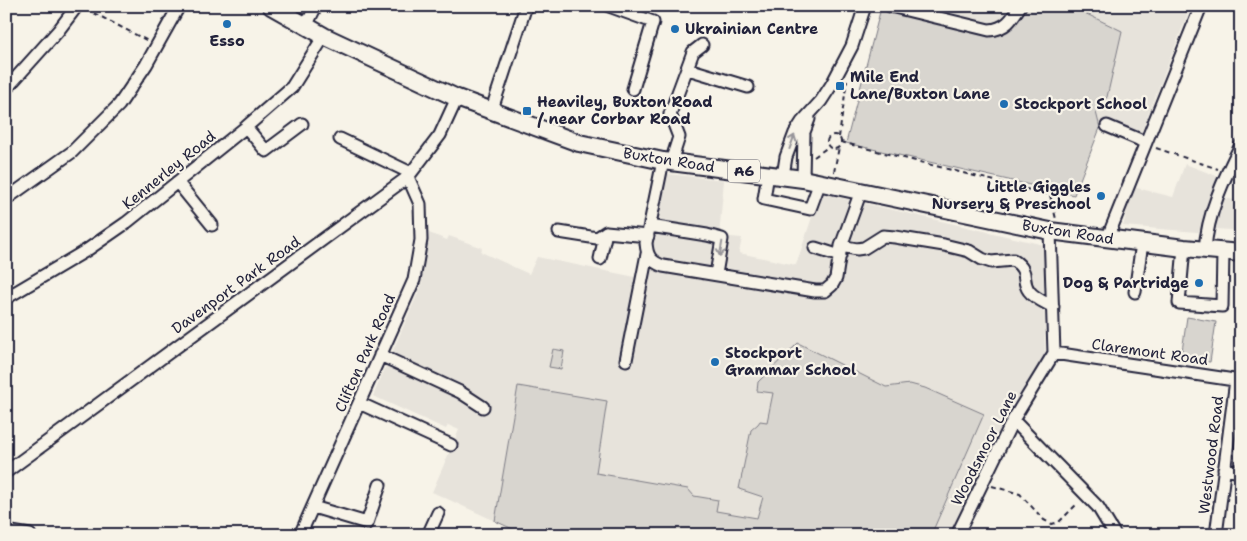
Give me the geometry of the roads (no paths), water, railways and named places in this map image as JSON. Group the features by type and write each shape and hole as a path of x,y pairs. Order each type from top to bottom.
{"highway":[{"name":"Buxton Road","path":"271,6 324,36 457,98 579,144 667,162 803,178 1055,232 1241,253"}],"street":[{"path":"6,89 79,6"},
{"path":"6,199 72,152 119,105 157,46 179,6"},
{"path":"306,26 316,6"},
{"path":"491,112 526,6"},
{"path":"609,6 653,22 632,89"},
{"path":"890,6 990,30 996,30 1009,23 1020,6"},
{"path":"1107,239 1201,6"},
{"path":"826,184 810,209 764,199 786,157 794,133 829,90 852,46 862,8"},
{"name":"Kennerley Road","path":"6,298 95,245 178,183 292,86 324,36"},
{"path":"626,360 647,254 649,231 667,162 679,138 670,114 693,52 702,45"},
{"path":"688,68 748,87"},
{"name":"Davenport Park Road","path":"6,472 410,175 440,135 457,98"},
{"path":"803,178 804,132 812,113"},
{"path":"246,126 266,151 302,124"},
{"path":"1107,126 1138,139 1145,144"},
{"path":"340,139 410,175"},
{"path":"1205,250 1206,234 1227,172 1241,145"},
{"name":"Clifton Park Road","path":"300,535 414,280 421,240 420,204 410,175"},
{"path":"178,183 212,225"},
{"path":"647,254 652,262 663,266 815,291 825,291 836,278 841,251 861,191"},
{"path":"559,232 596,238 606,232 649,231 720,238 723,241 716,274"},
{"path":"600,259 606,232"},
{"path":"1054,354 1055,232"},
{"path":"815,248 841,251 857,250 864,248 883,236 944,245 969,251 991,262 1013,260 1024,270 1030,293 1053,307"},
{"path":"1136,292 1142,243"},
{"path":"1184,248 1179,303 1222,306 1223,252"},
{"name":"Claremont Road","path":"1054,354 1238,380"},
{"name":"Woodsmoor Lane","path":"961,534 982,483 1013,420 1054,354"},
{"path":"380,355 460,392 483,407"},
{"name":"Westwood Road","path":"1216,535 1238,380"},
{"path":"358,404 451,445"},
{"path":"1013,420 1098,507 1115,535"},
{"path":"1224,469 1241,472"},
{"path":"313,507 366,529 380,484"},
{"path":"428,535 438,513"},
{"path":"6,531 30,535"}],"place":[{"name":"Esso","path":"227,24"},
{"name":"Ukrainian Centre","path":"675,29"},
{"name":"Mile End Lane/Buxton Lane","path":"840,86"},
{"name":"Stockport School","path":"1004,104"},
{"name":"Heaviley, Buxton Road / near Corbar Road","path":"527,111"},
{"name":"Little Giggles Nursery & Preschool","path":"1101,196"},
{"name":"Dog & Partridge","path":"1199,283"},
{"name":"Stockport Grammar School","path":"715,362"}]}
